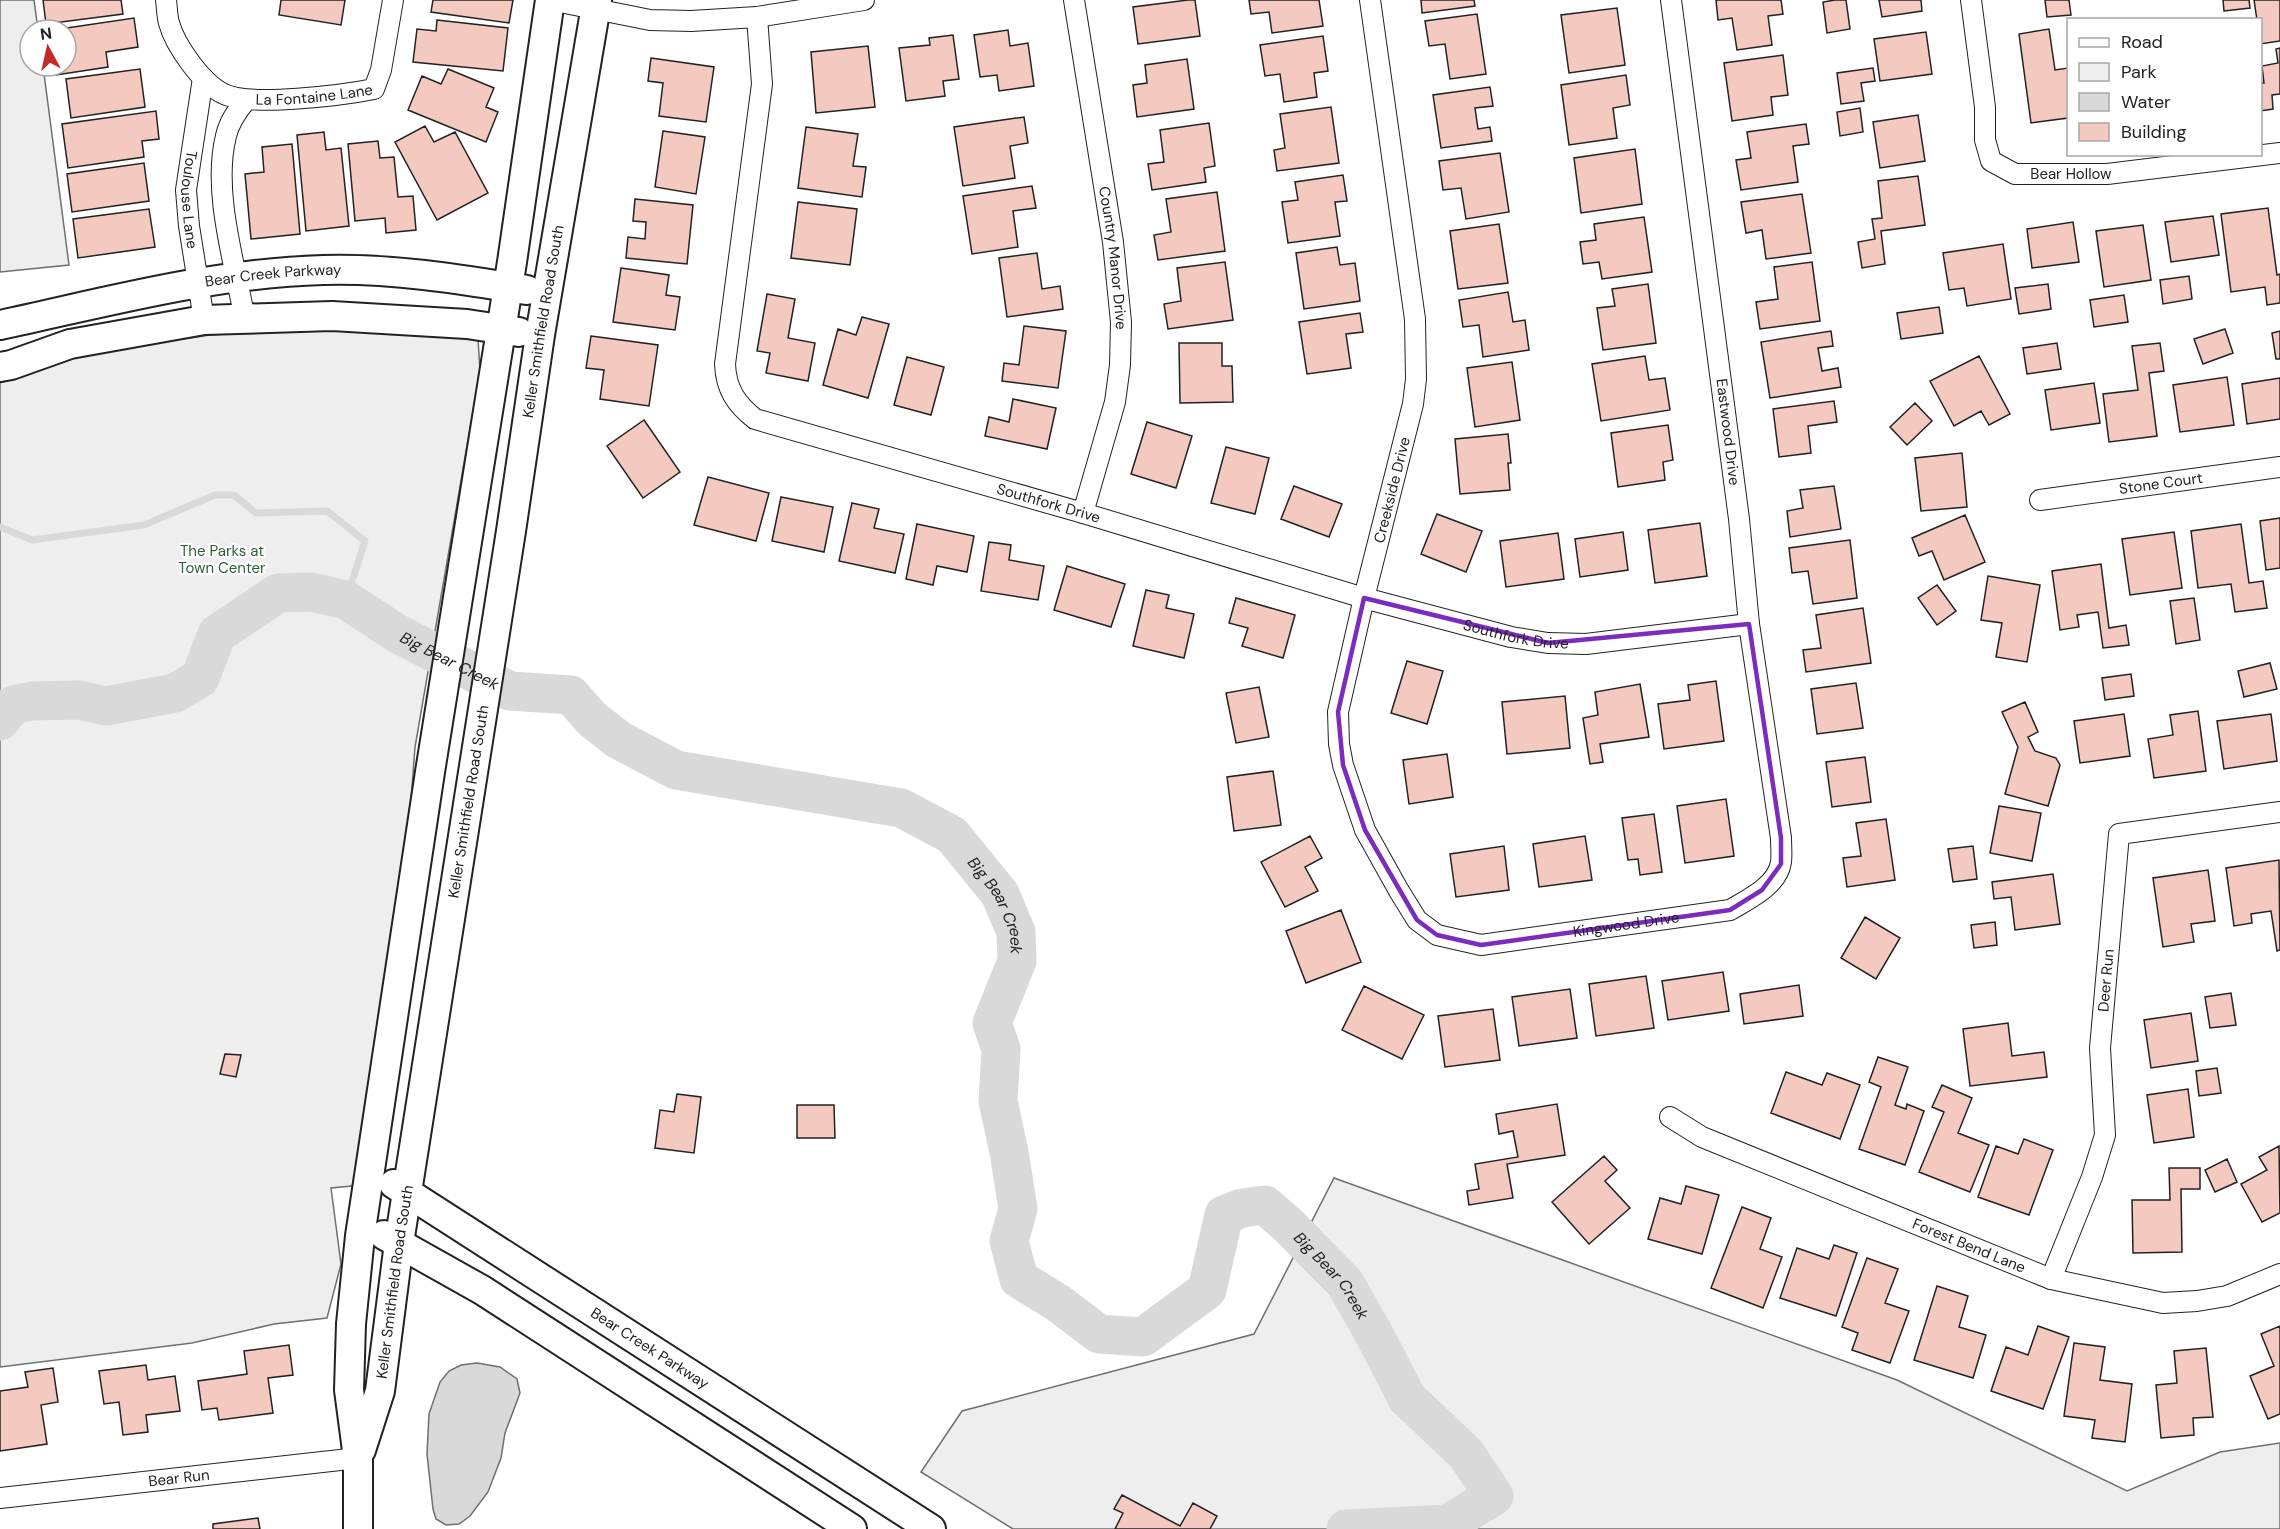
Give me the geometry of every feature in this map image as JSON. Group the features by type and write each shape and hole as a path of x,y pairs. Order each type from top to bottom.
{"main road":[{"name":"Keller Smithfield Road South","path":"358,1529 358,1458 349,1390 351,1324 362,1222 430,772 502,329 550,0"},
{"name":"Keller Smithfield Road South","path":"358,1458 380,1390 399,1243 540,335 596,5"},
{"name":"Bear Creek Parkway","path":"0,325 197,282 323,270 400,272 463,279 547,293"},
{"path":"0,367 70,344 204,320 332,316 467,324 540,335"},
{"name":"Bear Creek Parkway","path":"370,1168 931,1529"},
{"path":"362,1222 482,1290 846,1525 862,1485"},
{"path":"649,1398 671,1362"}],"street":[{"name":"La Fontaine Lane","path":"166,0 169,24 182,50 203,78 223,94 246,100 344,95 374,89 381,70 393,0"},
{"path":"550,0 596,5 650,20 691,21 758,17 864,0"},
{"name":"Country Manor Drive","path":"1074,0 1113,242 1120,322 1120,365 1115,402 1083,513"},
{"name":"Creekside Drive","path":"1370,0 1414,320 1416,379 1413,404 1338,712 1339,744 1343,765 1365,830 1399,891 1417,920 1437,935 1452,940"},
{"name":"Eastwood Drive","path":"1671,0 1739,519 1749,624 1781,838 1781,864"},
{"name":"Bear Hollow","path":"1971,0 1985,107 1985,140 1991,161 2015,174 2107,174 2255,156"},
{"name":"Southfork Drive","path":"758,17 762,84 725,364 726,377 740,407 755,419 1083,513 1364,598 1511,637 1548,643 1586,644 1749,624"},
{"name":"Toulouse Lane","path":"203,78 186,190 189,225 204,320"},
{"name":"Toulouse Lane","path":"245,320 224,207 221,168 226,135 236,112 246,100"},
{"name":"Bear Hollow","path":"2262,155 2280,153"},
{"name":"Stone Court","path":"2040,500 2280,467"},
{"name":"Deer Run","path":"2051,1279 2092,1177 2105,1135 2100,1048 2119,834 2280,812"},
{"name":"Kingwood Drive","path":"1452,940 1481,945 1730,910 1762,890 1781,864"},
{"name":"Forest Bend Lane","path":"1670,1117 1702,1137 2051,1279 2163,1303 2228,1296 2280,1274"},
{"name":"Bear Run","path":"0,1498 358,1458"}],"highlighted area":[{"path":"1364,598 1548,643 1749,624 1781,838 1781,864 1762,890 1730,910 1481,945 1437,935 1417,920 1365,830 1343,765 1338,712"}],"green space":[{"path":"0,0 34,0 36,18 18,18 18,78 45,78 69,265 0,272"},
{"name":"The Parks at Town Center","path":"310,329 478,339 480,371 415,747 397,989 373,1184 331,1188 341,1264 327,1318 274,1324 192,1343 0,1367 0,383 80,354 210,335"},
{"path":"1334,1178 1897,1380 2127,1491 2220,1452 2280,1443 2280,1529 1013,1529 921,1472 962,1411 1254,1334"}],"water":[{"path":"477,1363 500,1367 517,1379 520,1393 505,1433 501,1458 488,1492 470,1516 459,1524 446,1525 436,1519 433,1509 427,1454 429,1414 440,1382 449,1371 461,1365"}],"building":[{"path":"43,0 121,0 123,14 78,20 78,18 45,18"},
{"path":"281,0 345,0 341,25 279,15"},
{"path":"433,0 513,0 509,23 431,12"},
{"path":"1195,0 1200,36 1138,44 1133,7"},
{"path":"1249,0 1319,0 1323,26 1272,33 1269,12 1251,14"},
{"path":"1421,0 1474,0 1475,6 1422,13"},
{"path":"1716,0 1781,0 1783,14 1768,16 1772,45 1737,50 1732,18 1718,20"},
{"path":"1846,0 1850,29 1827,33 1823,2"},
{"path":"1879,0 1921,0 1922,11 1882,17"},
{"path":"2045,0 2069,0 2071,15 2047,17"},
{"path":"2223,0 2249,0 2250,8 2224,11"},
{"path":"2254,0 2280,0 2280,41 2262,44 2262,18 2257,18"},
{"path":"1617,8 1625,65 1569,73 1561,15"},
{"path":"1477,14 1486,74 1450,79 1445,44 1429,46 1425,21"},
{"path":"134,18 138,47 106,52 108,67 78,72 78,26"},
{"path":"437,20 508,28 503,71 413,62 417,29 436,31"},
{"path":"2049,29 2055,70 2067,68 2067,118 2031,123 2019,34"},
{"path":"1008,30 1010,46 1028,43 1034,86 999,91 997,75 980,77 974,35"},
{"path":"1926,32 1932,74 1880,81 1874,39"},
{"path":"953,35 959,79 943,81 945,96 906,101 899,48 930,45 929,38"},
{"path":"1323,36 1328,71 1314,73 1317,97 1284,102 1280,74 1265,76 1260,45"},
{"path":"868,46 875,107 816,113 811,52"},
{"path":"2280,48 2280,94 2272,95 2273,109 2262,111 2262,83 2264,83 2262,66 2278,63 2276,49"},
{"path":"1783,55 1788,95 1771,97 1773,115 1732,121 1724,63"},
{"path":"651,58 714,67 706,122 659,116 663,83 648,81"},
{"path":"1187,59 1194,109 1137,117 1133,85 1147,83 1145,65"},
{"path":"1873,68 1875,81 1861,83 1864,101 1841,104 1837,73"},
{"path":"140,69 145,107 71,118 66,79"},
{"path":"448,69 494,88 486,107 498,112 486,142 408,110 422,76 441,84"},
{"path":"1626,75 1630,105 1613,108 1617,138 1569,145 1561,85"},
{"path":"1490,87 1493,106 1475,108 1478,129 1490,127 1492,141 1441,148 1433,95"},
{"path":"1331,107 1339,163 1277,171 1274,150 1285,148 1280,114"},
{"path":"1860,108 1863,132 1840,136 1837,112"},
{"path":"156,111 159,139 142,141 144,157 68,168 62,124"},
{"path":"1918,115 1925,161 1880,168 1873,122"},
{"path":"1024,117 1028,143 1010,146 1015,178 963,186 954,127"},
{"path":"1209,123 1215,166 1204,168 1206,182 1152,190 1148,164 1164,162 1160,130"},
{"path":"1806,124 1809,144 1793,146 1798,182 1741,190 1736,160 1751,158 1747,132"},
{"path":"425,126 434,142 455,132 488,193 437,220 395,142"},
{"path":"806,127 858,134 853,166 866,167 862,197 798,188"},
{"path":"663,131 705,137 696,194 655,187"},
{"path":"324,132 326,150 341,148 349,226 306,231 297,135"},
{"path":"378,141 380,158 394,157 398,197 413,196 416,230 386,233 385,218 355,221 348,144"},
{"path":"292,144 300,234 251,239 245,174 264,172 262,147"},
{"path":"1635,149 1642,204 1581,213 1574,158"},
{"path":"1500,153 1509,212 1466,219 1461,188 1443,190 1439,161"},
{"path":"144,163 149,201 72,212 67,174"},
{"path":"1343,175 1347,201 1335,202 1340,236 1288,243 1282,202 1298,200 1295,182"},
{"path":"1918,176 1925,225 1881,231 1885,264 1862,268 1858,242 1875,239 1872,219 1882,218 1878,181"},
{"path":"1032,186 1036,208 1013,211 1018,247 972,254 963,196"},
{"path":"1217,192 1225,251 1158,260 1154,235 1171,232 1166,199"},
{"path":"1802,194 1811,253 1766,259 1762,230 1746,233 1741,202"},
{"path":"635,199 693,205 687,264 626,258 628,237 645,239 646,222 633,221"},
{"path":"798,202 857,209 850,265 791,258"},
{"path":"2268,208 2277,275 2280,274 2280,303 2267,305 2265,287 2231,292 2221,214"},
{"path":"149,209 155,247 78,258 73,219"},
{"path":"2213,216 2219,255 2171,262 2165,222"},
{"path":"1644,217 1652,272 1602,279 1599,262 1583,264 1580,242 1596,240 1594,224"},
{"path":"2073,222 2079,262 2032,268 2027,229"},
{"path":"1499,224 1508,283 1458,289 1450,231"},
{"path":"2143,225 2151,280 2104,287 2096,231"},
{"path":"2003,244 2011,299 1967,306 1964,288 1949,290 1943,253"},
{"path":"1337,247 1340,265 1355,263 1360,301 1304,309 1296,253"},
{"path":"1037,253 1042,289 1060,286 1063,309 1007,317 999,258"},
{"path":"1225,262 1233,320 1168,329 1164,304 1181,301 1177,268"},
{"path":"1812,262 1820,321 1760,329 1756,302 1778,299 1774,267"},
{"path":"621,268 669,275 666,295 680,297 675,330 613,322"},
{"path":"2189,276 2192,299 2163,304 2160,280"},
{"path":"1648,284 1656,343 1603,350 1597,308 1615,306 1612,289"},
{"path":"2048,284 2051,309 2019,314 2015,288"},
{"path":"1508,292 1513,322 1525,320 1529,350 1483,357 1479,325 1463,327 1459,300"},
{"path":"767,294 795,299 788,338 815,343 808,381 766,373 770,353 757,351"},
{"path":"2124,295 2128,322 2094,327 2090,300"},
{"path":"1939,307 1943,333 1901,339 1897,313"},
{"path":"1360,313 1363,332 1346,334 1351,368 1307,374 1299,322"},
{"path":"862,317 889,324 868,398 823,385 838,329 856,335"},
{"path":"1024,326 1066,331 1058,388 1002,381 1004,363 1019,365"},
{"path":"2225,329 2233,353 2203,364 2194,339"},
{"path":"1831,331 1833,346 1818,348 1822,371 1838,368 1841,387 1770,398 1761,342"},
{"path":"2280,331 2280,359 2276,359 2272,333"},
{"path":"591,336 658,345 649,406 600,399 604,370 586,368"},
{"path":"1179,343 1222,343 1222,366 1232,366 1233,402 1180,403"},
{"path":"2057,343 2061,369 2027,374 2023,348"},
{"path":"2160,343 2164,371 2149,373 2157,436 2109,442 2103,394 2138,390 2132,346"},
{"path":"1645,356 1649,380 1665,378 1670,410 1601,421 1592,364"},
{"path":"1979,356 2010,414 1989,425 1981,411 1954,426 1930,381"},
{"path":"907,357 944,367 931,415 894,405"},
{"path":"1512,362 1520,420 1475,427 1467,368"},
{"path":"2227,377 2234,425 2180,432 2173,385"},
{"path":"2280,378 2280,419 2247,424 2242,384"},
{"path":"2094,383 2100,423 2051,430 2045,390"},
{"path":"1013,399 1056,408 1047,449 985,436 989,417 1009,422"},
{"path":"1834,401 1837,422 1808,426 1811,453 1779,457 1773,409"},
{"path":"1915,403 1932,421 1907,445 1890,427"},
{"path":"644,420 680,472 643,498 607,446"},
{"path":"1147,422 1192,436 1176,488 1131,474"},
{"path":"1668,425 1673,460 1663,462 1665,480 1618,487 1611,433"},
{"path":"1508,434 1511,463 1508,463 1510,490 1460,494 1455,439"},
{"path":"1226,447 1269,458 1255,514 1211,503"},
{"path":"1962,453 1967,507 1921,511 1915,458"},
{"path":"708,477 769,493 756,541 694,525"},
{"path":"1294,486 1342,504 1329,537 1281,519"},
{"path":"1834,486 1841,529 1790,537 1787,511 1803,508 1800,490"},
{"path":"781,497 833,507 824,552 772,541"},
{"path":"852,503 879,509 874,528 904,534 895,573 839,561"},
{"path":"1437,514 1482,531 1466,572 1421,554"},
{"path":"1965,515 1985,562 1944,580 1932,551 1919,556 1912,538"},
{"path":"2280,518 2280,568 2266,570 2260,521"},
{"path":"1700,523 1707,576 1655,583 1648,530"},
{"path":"917,524 974,536 967,572 937,566 933,585 906,579"},
{"path":"2241,524 2249,583 2263,581 2267,608 2235,612 2231,584 2198,588 2191,531"},
{"path":"1623,532 1628,570 1580,577 1575,539"},
{"path":"2174,532 2182,588 2130,595 2122,539"},
{"path":"1558,533 1564,579 1506,587 1500,541"},
{"path":"1850,540 1857,598 1813,604 1808,571 1792,573 1789,548"},
{"path":"989,542 1011,545 1009,560 1044,566 1038,600 981,591"},
{"path":"2101,564 2109,628 2126,625 2129,645 2103,648 2098,612 2077,615 2079,627 2060,630 2052,571"},
{"path":"1067,566 1125,584 1111,627 1054,610"},
{"path":"1988,576 2040,585 2027,662 1996,657 2002,623 1981,620"},
{"path":"1937,585 1956,611 1937,625 1918,598"},
{"path":"1146,590 1169,595 1166,608 1194,614 1184,658 1133,646"},
{"path":"1236,598 1295,615 1283,658 1242,646 1248,628 1229,623"},
{"path":"2194,598 2200,640 2176,644 2170,601"},
{"path":"1863,608 1871,663 1806,672 1803,650 1821,648 1816,615"},
{"path":"1407,661 1443,671 1427,724 1391,713"},
{"path":"2270,663 2277,689 2244,697 2238,671"},
{"path":"2131,674 2134,696 2105,700 2102,678"},
{"path":"1716,681 1724,741 1664,749 1658,704 1690,700 1688,685"},
{"path":"1856,683 1863,728 1817,734 1811,689"},
{"path":"1640,684 1649,737 1600,744 1603,762 1590,764 1583,718 1598,715 1595,692"},
{"path":"1259,687 1269,737 1236,743 1226,693"},
{"path":"1565,696 1570,748 1507,754 1502,702"},
{"path":"2025,702 2038,732 2028,737 2035,751 2056,758 2060,765 2048,806 2005,794 2018,747 2002,712"},
{"path":"2198,711 2206,771 2154,778 2148,739 2173,735 2170,715"},
{"path":"2124,714 2130,756 2080,763 2074,721"},
{"path":"2271,714 2277,761 2224,769 2217,721"},
{"path":"1447,754 1453,797 1409,804 1403,760"},
{"path":"1865,757 1871,802 1832,807 1826,762"},
{"path":"1273,771 1281,825 1234,831 1227,777"},
{"path":"1726,799 1734,856 1685,863 1677,806"},
{"path":"1999,806 2041,813 2032,861 1990,853"},
{"path":"1654,814 1662,872 1640,875 1638,859 1628,860 1622,818"},
{"path":"1886,819 1895,880 1847,887 1843,858 1861,856 1856,823"},
{"path":"1310,836 1322,858 1305,867 1318,891 1285,907 1261,862"},
{"path":"1585,836 1592,880 1539,887 1533,844"},
{"path":"1504,846 1509,890 1456,897 1450,854"},
{"path":"1973,846 1977,879 1953,882 1948,849"},
{"path":"2279,860 2280,950 2277,951 2271,911 2251,914 2252,923 2234,926 2226,868"},
{"path":"2208,870 2215,921 2191,924 2194,942 2163,947 2153,878"},
{"path":"2053,874 2060,924 2015,930 2011,897 1994,899 1992,882"},
{"path":"1341,910 1361,962 1306,983 1286,931"},
{"path":"1865,917 1900,938 1876,979 1841,958"},
{"path":"1995,922 1997,945 1974,948 1971,925"},
{"path":"1723,972 1729,1011 1668,1020 1662,981"},
{"path":"1646,976 1654,1028 1596,1036 1589,984"},
{"path":"1799,985 1803,1016 1744,1024 1740,994"},
{"path":"1364,986 1424,1015 1402,1059 1342,1030"},
{"path":"1570,989 1577,1038 1519,1046 1512,997"},
{"path":"2231,993 2236,1025 2210,1028 2205,997"},
{"path":"1493,1009 1500,1060 1445,1067 1438,1016"},
{"path":"2191,1013 2198,1061 2151,1068 2144,1020"},
{"path":"2008,1023 2012,1056 2044,1052 2047,1077 1970,1086 1963,1029"},
{"path":"225,1054 241,1055 236,1077 220,1074"},
{"path":"1878,1057 1908,1067 1895,1105 1906,1109 1907,1104 1924,1111 1905,1165 1859,1149 1881,1087 1869,1082"},
{"path":"2217,1068 2221,1093 2199,1096 2196,1071"},
{"path":"1786,1072 1822,1085 1827,1073 1860,1085 1840,1139 1771,1113"},
{"path":"1942,1085 1972,1098 1958,1133 1989,1145 1970,1192 1919,1172 1944,1112 1932,1107"},
{"path":"2188,1089 2194,1137 2154,1143 2147,1095"},
{"path":"677,1094 701,1097 694,1153 655,1148 660,1110 674,1112"},
{"path":"1557,1104 1565,1155 1507,1164 1513,1198 1469,1205 1467,1191 1479,1189 1475,1164 1518,1157 1513,1131 1499,1134 1496,1114"},
{"path":"797,1105 834,1105 835,1138 797,1138"},
{"path":"2024,1139 2053,1150 2029,1215 1978,1197 1996,1146 2018,1154"},
{"path":"2279,1146 2280,1213 2262,1222 2241,1184 2267,1170 2259,1157"},
{"path":"1604,1156 1617,1170 1605,1181 1630,1208 1589,1244 1552,1202"},
{"path":"2227,1159 2237,1182 2215,1192 2205,1170"},
{"path":"2169,1168 2200,1168 2200,1189 2181,1189 2182,1252 2133,1253 2132,1200 2170,1200"},
{"path":"1686,1186 1719,1195 1702,1254 1648,1239 1660,1198 1681,1204"},
{"path":"1742,1207 1771,1218 1760,1249 1782,1257 1763,1308 1711,1288"},
{"path":"1834,1245 1857,1253 1836,1316 1780,1298 1797,1248 1829,1259"},
{"path":"1867,1258 1898,1269 1885,1303 1909,1311 1890,1363 1852,1350 1858,1333 1842,1327"},
{"path":"1937,1286 1968,1296 1959,1327 1986,1335 1973,1378 1914,1360"},
{"path":"2038,1326 2069,1337 2043,1409 1991,1391 2006,1347 2028,1355"},
{"path":"2280,1326 2280,1414 2268,1419 2250,1376 2274,1366 2261,1334"},
{"path":"2074,1343 2105,1347 2100,1380 2132,1384 2125,1442 2092,1438 2095,1420 2064,1416"},
{"path":"289,1345 293,1375 268,1378 273,1413 219,1420 217,1408 202,1410 198,1381 247,1374 244,1351"},
{"path":"2206,1348 2213,1417 2193,1418 2194,1435 2161,1438 2156,1385 2177,1383 2174,1351"},
{"path":"146,1365 148,1380 175,1376 180,1411 146,1415 148,1432 123,1435 119,1402 104,1404 99,1371"},
{"path":"53,1368 58,1402 41,1405 47,1444 0,1451 0,1391 28,1387 25,1372"},
{"path":"1122,1495 1180,1526 1193,1503 1217,1516 1210,1529 1115,1529 1123,1513 1114,1509"},
{"path":"258,1518 260,1529 213,1529 213,1524"}],"waterway":[{"path":"0,527 32,540 144,525 215,495 234,495 256,513 327,511 365,541 346,600"},
{"name":"Big Bear Creek","path":"0,721 13,705 32,701 79,700 106,706 175,693 200,678 217,634 278,593 311,592 346,600 398,634 510,691 571,695 592,719 619,740 676,770 901,808 952,835 1000,894 1016,932 1017,961 992,1023 1001,1049 998,1101 1018,1209 1009,1241 1019,1279 1058,1303 1099,1334 1143,1337 1207,1290 1224,1215 1242,1208 1265,1205 1345,1283 1407,1398 1466,1454 1494,1496 1448,1524 1346,1529"}]}
